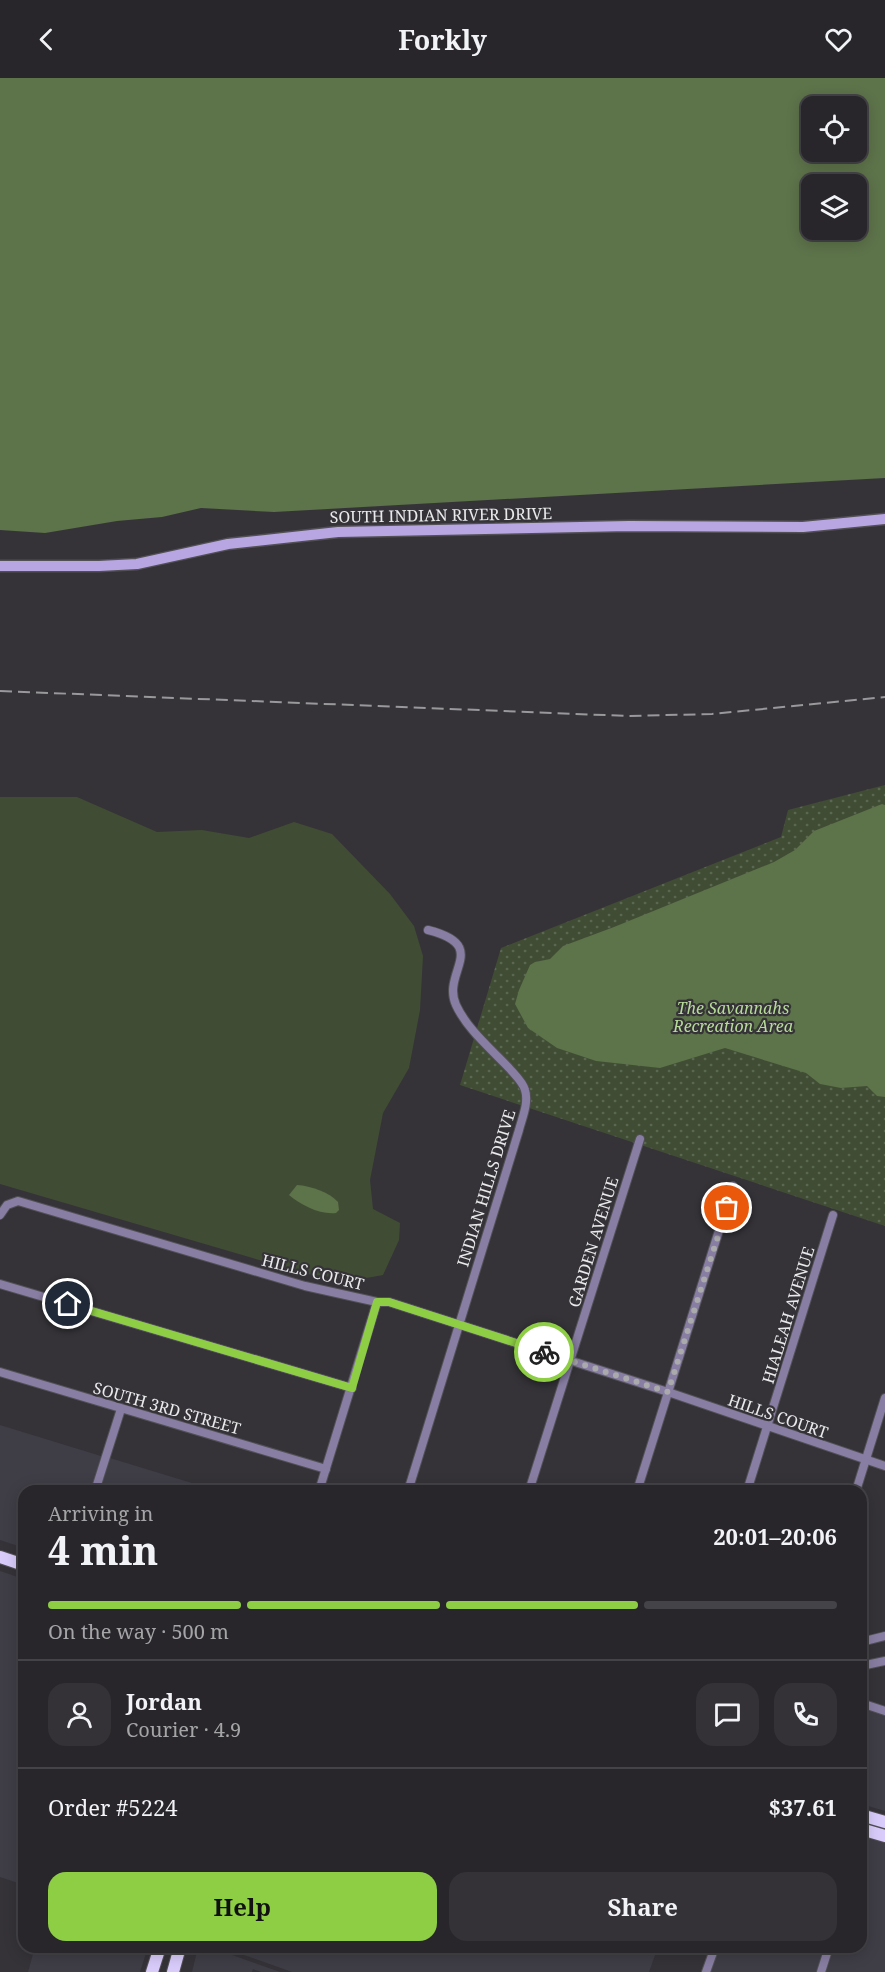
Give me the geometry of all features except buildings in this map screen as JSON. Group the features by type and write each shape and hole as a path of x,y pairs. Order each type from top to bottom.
{"main road":[{"name":"SOUTH INDIAN RIVER DRIVE","path":"0,566 137,564 228,544 339,532 629,526 803,527 885,519"},
{"path":"0,1557 18,1562"},
{"path":"867,1817 885,1822"},
{"path":"867,1831 885,1836"},
{"path":"152,1972 158,1953"}],"street":[{"name":"INDIAN HILLS DRIVE","path":"410,1485 519,1130 526,1100 525,1089 518,1078 469,1024 455,1004 454,988 462,955 458,945 451,938 428,930"},
{"name":"GARDEN AVENUE","path":"531,1485 640,1139"},
{"path":"639,1485 734,1186"},
{"name":"HILLS COURT","path":"0,1215 7,1205 18,1201 305,1286 377,1302 389,1302 668,1392 885,1466"},
{"name":"HIALEAH AVENUE","path":"749,1485 833,1215"},
{"path":"0,1284 352,1388"},
{"path":"321,1485 377,1302"},
{"name":"SOUTH 3RD STREET","path":"0,1372 326,1468"},
{"path":"858,1485 885,1398"},
{"path":"97,1485 121,1409"},
{"path":"867,1640 885,1636"},
{"path":"867,1664 885,1660"},
{"path":"867,1705 885,1711"},
{"path":"706,1972 713,1953"},
{"path":"821,1972 827,1953"}],"shaded area":[{"path":"0,78 885,78 885,478 274,512 201,508 162,517 117,521 45,533 0,530"},
{"path":"882,804 885,805 885,1097 877,1096 867,1086 841,1088 820,1084 806,1073 725,1048 660,1068 596,1061 557,1048 528,1028 515,1004 530,965 550,959 563,946 774,862 795,850 814,831"},
{"path":"297,1185 325,1192 338,1202 339,1210 336,1213 324,1212 299,1202 289,1195"},
{"path":"0,1425 101,1456 93,1485 18,1485 18,1546 0,1540"},
{"path":"110,1458 198,1485 102,1485"},
{"path":"0,1571 18,1577 18,1883 0,1877"},
{"path":"867,1709 885,1715 885,1811 867,1806"},
{"path":"870,1837 885,1841 885,1972 826,1972 832,1953 867,1953 867,1846"},
{"path":"33,1953 146,1953 140,1972 28,1972"},
{"path":"197,1953 227,1953 280,1972 261,1972 253,1969 252,1972 192,1972"},
{"path":"238,1953 656,1953 649,1972 292,1972"},
{"path":"717,1953 823,1953 816,1972 711,1972"}],"green space":[{"name":"The Savannahs Recreation Area","path":"885,785 885,1226 460,1085 501,948 781,837 788,810"},
{"path":"0,797 77,797 157,832 202,830 249,838 294,822 332,834 390,894 414,926 423,956 420,1010 409,1068 383,1113 370,1180 373,1209 400,1223 399,1240 383,1275 355,1280 307,1274 0,1184"}],"railway":[{"path":"0,691 628,716 712,714 885,697"}],"way so far":[{"path":"544,1352 668,1392 727,1208"}],"route":[{"path":"68,1304 352,1388 377,1302 389,1302 544,1352"}]}
